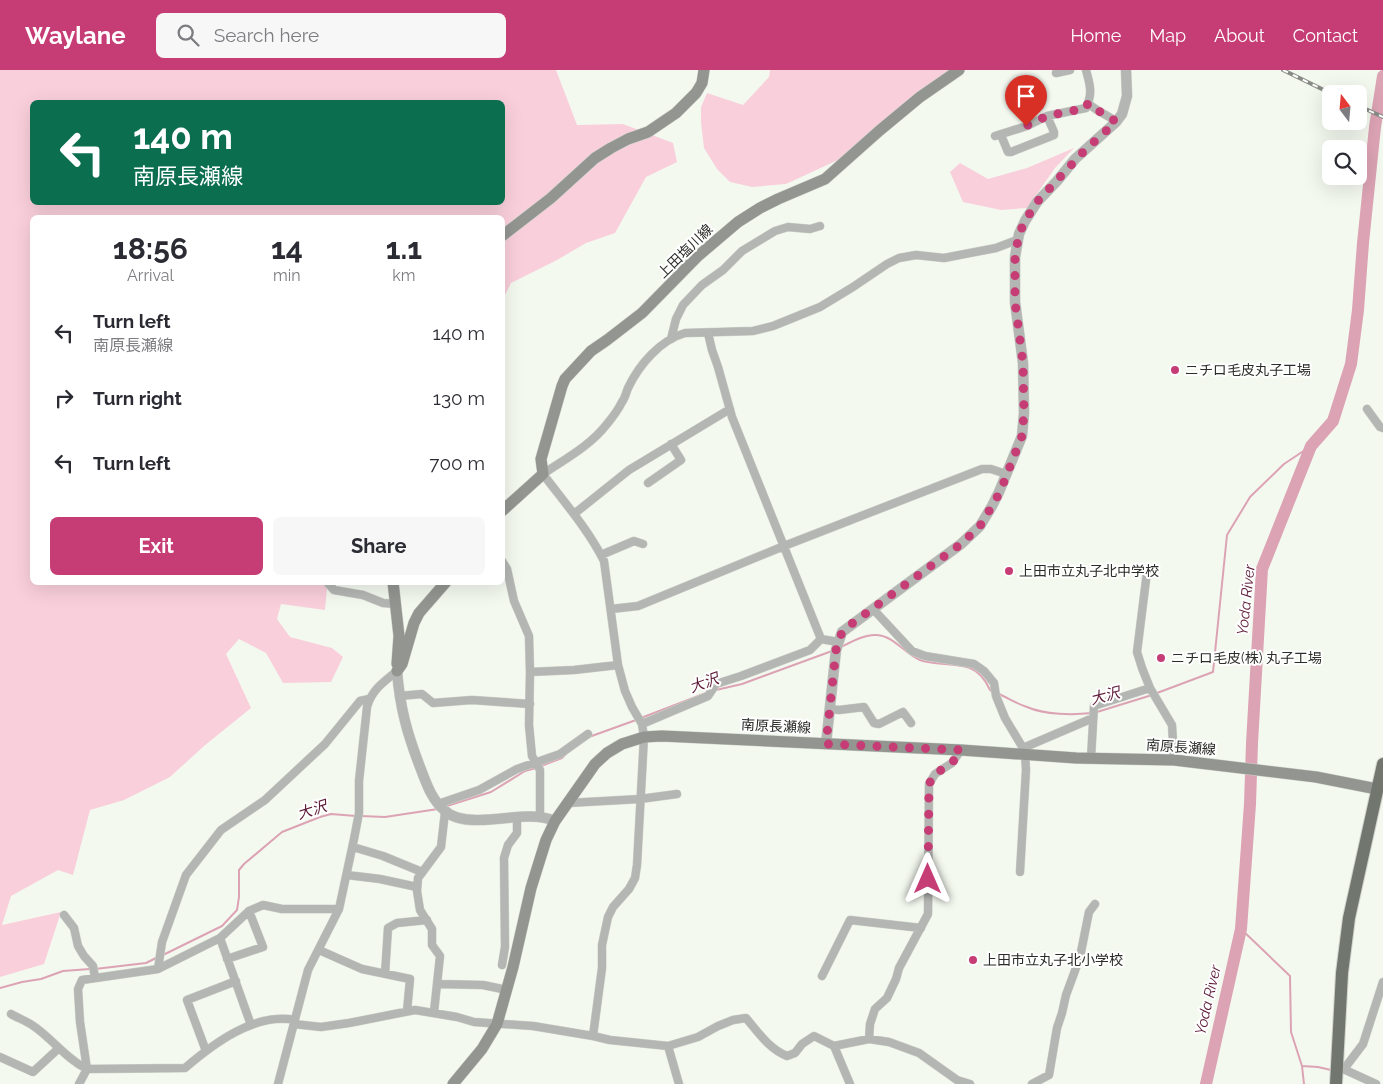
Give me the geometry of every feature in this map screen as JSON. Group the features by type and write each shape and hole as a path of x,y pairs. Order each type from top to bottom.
{"highway":[{"path":"1336,1084 1341,1068 1342,973 1349,918 1380,789 1383,764"}],"main road":[{"path":"505,234 551,198 595,158 628,139 648,132 676,113 696,93 702,83 704,70"},
{"name":"上田塩川線","path":"543,474 541,459 562,386 590,351 642,313 698,256 738,222 778,198 826,180 913,102 959,70"},
{"path":"505,508 543,474"},
{"path":"393,585 399,636 397,671"},
{"path":"397,671 402,664 414,623 419,613 443,585"},
{"name":"南原長瀬線","path":"453,1084 482,1049 497,1024 531,888 546,840 555,821 594,764 622,744 644,737 676,737 961,750 1024,751 1091,758 1191,761 1316,777 1380,789"}],"street":[{"path":"1056,73 1070,70"},
{"path":"1047,116 1054,135 1008,152 998,136 1047,116 1086,108 1090,98 1091,86 1086,70"},
{"path":"826,744 836,650 842,632 961,544 980,526 1000,492 1022,436 1024,413 1023,363 1015,302 1017,240 1025,221 1037,202 1085,150 1116,122 1124,109 1127,96 1126,70"},
{"path":"1088,103 1095,110 1108,115 1116,122"},
{"path":"671,339 676,319 683,305 702,285 723,270 742,251 775,231 788,227 810,229 820,226"},
{"path":"594,1036 602,968 602,945 608,917 613,907 629,889 635,878 644,737 642,724 625,691 618,665 604,561 574,514 543,474 584,447 606,426 622,402 638,371 657,349 675,336 685,333 753,330 773,326 820,307 886,264 900,258 916,255 944,258 996,248 1017,240"},
{"path":"708,333 730,408 821,639"},
{"path":"574,514 629,470 730,408"},
{"path":"1366,410 1383,428"},
{"path":"648,483 681,460 672,444"},
{"path":"611,609 638,606 982,468 1006,474"},
{"path":"601,555 634,541 642,544"},
{"path":"505,566 514,601 529,636 529,725 532,756 540,770 540,816"},
{"path":"1148,572 1137,652 1150,688 1172,725 1174,760"},
{"path":"330,585 334,590 363,595 383,603 396,604"},
{"path":"873,609 912,651 925,656 974,664 984,670 994,683 996,696 1005,718 1024,751 1026,780 1020,872"},
{"path":"821,639 838,642"},
{"path":"642,724 708,696 716,684 810,650 821,639"},
{"path":"530,672 618,665"},
{"path":"397,671 399,696 408,735 427,786 441,808 457,818 475,820 540,816 555,821"},
{"path":"278,1084 308,970 339,909 353,848 358,813 366,707 374,690 397,671"},
{"path":"1091,758 1094,706 1150,688"},
{"path":"399,696 422,694 433,703 472,700 530,704"},
{"path":"158,969 162,942 186,875 221,830 265,800 325,744 360,701 369,699"},
{"path":"830,709 839,710 864,707 874,723 879,724 903,712 911,723"},
{"path":"1024,751 1093,718"},
{"path":"441,808 517,769 560,754 588,734"},
{"path":"869,1039 870,1024 875,1010 887,998 928,914 929,784 935,774 952,763 961,750"},
{"path":"568,803 640,799 677,794"},
{"path":"434,1012 440,956 432,945 432,929 420,910 417,888 418,878 441,847 441,808"},
{"path":"502,965 505,947 504,858 508,845 517,833 517,818"},
{"path":"353,848 383,856 422,872"},
{"path":"347,874 380,879 417,888"},
{"path":"1032,1084 1049,1075 1056,1028 1080,957 1089,912 1095,904"},
{"path":"79,1084 87,1069 80,1022 78,989 82,980 158,969 220,938 249,911 263,905 282,909 339,909"},
{"path":"228,959 263,947 249,911"},
{"path":"64,915 74,928 78,946 93,966 95,978"},
{"path":"385,974 388,928 398,923 427,920"},
{"path":"822,976 850,920 921,928"},
{"path":"220,938 252,1025"},
{"path":"319,950 362,969 410,979 407,1011"},
{"path":"206,1051 187,1000 236,981"},
{"path":"1376,1084 1341,1068 1363,1044 1383,982"},
{"path":"437,984 482,986 507,990"},
{"path":"11,1014 33,1026 82,1067 87,1069 185,1068 222,1039 267,1020 321,1027 414,1010 456,1016 474,1022 533,1026 610,1040 668,1046 698,1037 733,1020 746,1018 769,1045 787,1056 795,1053 802,1044 814,1036 834,1046 869,1039 889,1042 919,1053 957,1080 970,1084"},
{"path":"668,1046 679,1084"},
{"path":"834,1046 850,1084"},
{"path":"0,1057 33,1072 59,1048"}],"shaded area":[{"path":"0,70 556,70 577,125 623,124 673,143 677,162 646,177 615,233 586,243 511,283 505,295 505,215 30,215 30,585 324,585 327,588 325,610 281,604 277,619 290,637 332,648 343,657 331,682 283,683 266,653 239,639 226,654 251,708 204,746 170,777 124,800 90,810 73,875 58,870 11,896 2,925 61,912 44,964 0,977"},
{"path":"770,70 949,70 907,101 838,160 786,184 752,187 730,182 717,169 704,148 701,107 707,93 743,105 769,77"},
{"path":"1074,148 1055,168 1027,208 1001,210 963,202 950,172 960,163 988,179 1027,168"}],"waterway":[{"name":"Yoda River","path":"1206,1084 1241,929 1250,804 1262,569 1311,446 1333,421 1351,364 1358,310 1375,127 1383,76"},
{"name":"大沢","path":"1157,693 1213,672 1227,535 1250,497 1284,464 1311,446"},
{"name":"大沢","path":"841,647 868,636 883,636 889,638 920,660 964,666 974,670 982,677 992,691"},
{"name":"大沢","path":"716,690 742,684 832,651"},
{"name":"大沢","path":"641,718 706,693"},
{"name":"大沢","path":"999,694 1042,712 1092,713"},
{"name":"大沢","path":"1097,712 1152,695"},
{"name":"大沢","path":"589,737 636,720"},
{"name":"大沢","path":"541,766 562,758 569,751"},
{"name":"大沢","path":"447,806 491,792 525,771 536,768"},
{"name":"大沢","path":"361,816 385,817 438,809"},
{"name":"大沢","path":"163,955 222,926 237,910 239,870 282,832 331,814 356,816"},
{"path":"1241,929 1290,976 1291,1032 1302,1066 1304,1084"},
{"name":"大沢","path":"95,969 146,963 156,958"},
{"name":"大沢","path":"0,988 41,979 63,971 90,969"},
{"path":"1302,1066 1331,1070"}],"railway":[{"path":"1283,70 1322,89"},
{"path":"1368,110 1383,117"}],"place":[{"name":"ニチロ毛皮丸子工場","path":"1175,370"},
{"name":"上田市立丸子北中学校","path":"1009,571"},
{"name":"ニチロ毛皮(株) 丸子工場","path":"1161,658"},
{"name":"上田市立丸子北小学校","path":"973,960"}],"route":[{"path":"928,879 929,784 935,774 952,763 961,750 826,744 834,664 842,632 961,544 980,526 1000,492 1022,436 1024,413 1023,363 1015,302 1017,240 1025,221 1037,202 1057,182 1075,159 1116,122 1108,115 1095,110 1088,103 1086,108 1047,116 1026,126"}]}
